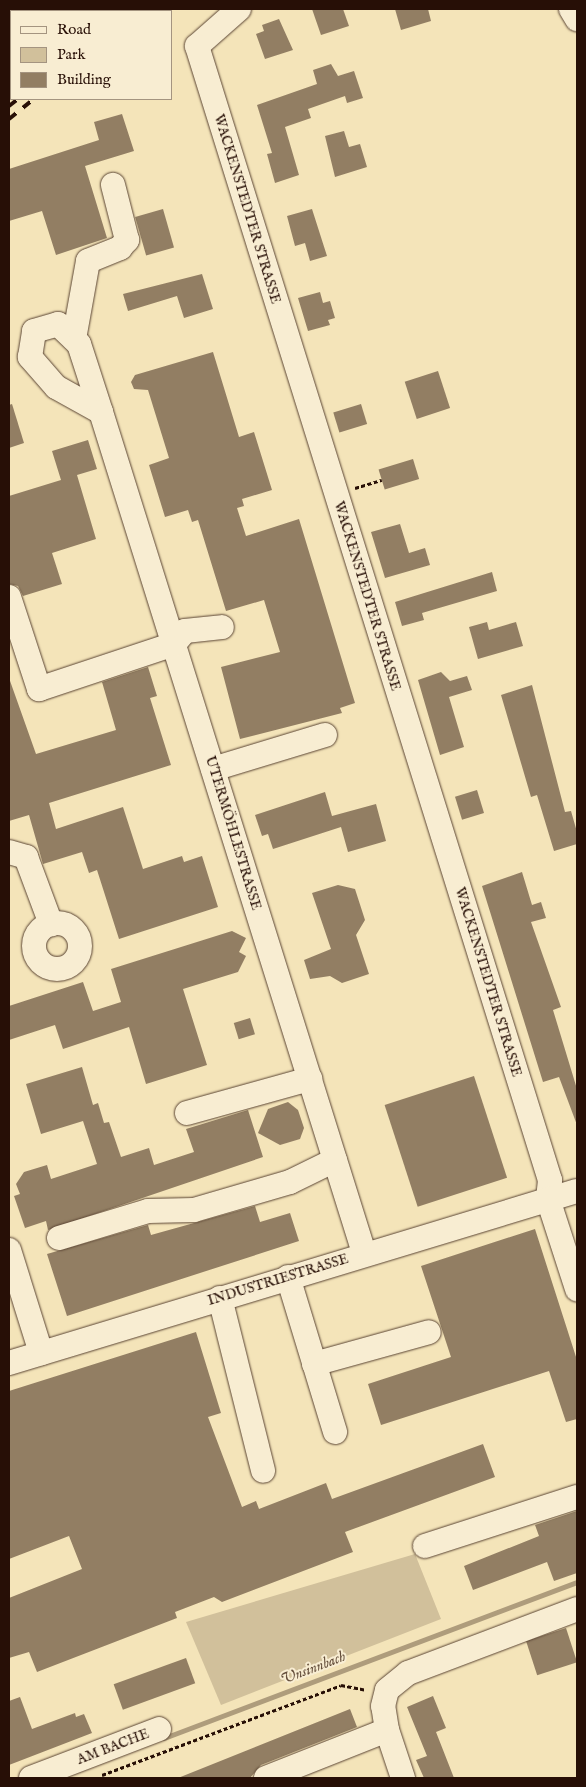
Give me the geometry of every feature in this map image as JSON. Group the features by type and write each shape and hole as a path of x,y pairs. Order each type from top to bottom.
{"street":[{"name":"WACKENSTEDTER STRASSE","path":"238,9 197,46 550,1180 548,1199 577,1289"},
{"path":"571,9 577,19"},
{"path":"74,339 88,261 120,248 127,240 113,186"},
{"path":"74,339 58,324 34,331 30,357 56,387 101,412"},
{"name":"UTERMÖHLESTRASSE","path":"74,339 101,412 364,1253"},
{"path":"9,597 39,689 174,644 185,631 222,627"},
{"path":"213,769 325,735"},
{"path":"9,852 26,857 51,924"},
{"path":"187,1113 310,1079"},
{"path":"59,1238 157,1209 194,1210 290,1182 335,1160"},
{"name":"INDUSTRIESTRASSE","path":"9,1363 364,1253 577,1191"},
{"path":"9,1250 12,1274 42,1353"},
{"path":"288,1277 335,1432"},
{"path":"220,1298 263,1471"},
{"path":"314,1364 429,1332"},
{"path":"426,1546 577,1497"},
{"path":"402,1778 387,1730 383,1706 387,1690 408,1673 577,1609"},
{"name":"AM BACHE","path":"31,1778 69,1770 159,1729"},
{"path":"266,1778 387,1730"}],"path":[{"path":"336,494 382,480"},
{"path":"92,1778 341,1685 387,1690"}],"green space":[{"path":"9,9 118,9 10,10 9,93"},
{"path":"415,1554 441,1619 221,1705 186,1622"}],"building":[{"path":"312,9 343,9 349,26 321,35"},
{"path":"395,9 428,9 431,21 401,30"},
{"path":"279,19 293,50 265,59 256,34 264,31 262,25"},
{"path":"331,64 338,76 354,71 363,98 347,103 345,96 308,109 311,118 285,127 299,175 275,183 267,154 272,153 257,105 317,84 313,70"},
{"path":"122,114 134,151 85,166 107,238 56,255 42,211 9,221 9,169 99,140 94,122"},
{"path":"344,131 349,147 360,144 367,167 335,177 325,136"},
{"path":"163,209 174,247 146,255 135,217"},
{"path":"312,209 327,256 310,261 305,243 295,246 287,216"},
{"path":"202,274 213,309 184,318 177,296 128,311 123,294"},
{"path":"320,292 323,303 330,301 335,318 328,320 330,325 308,331 298,298"},
{"path":"213,352 239,437 254,432 272,490 242,499 244,506 237,508 246,536 299,519 355,703 340,708 342,713 240,739 221,667 280,652 264,600 226,611 198,520 192,522 188,510 165,517 149,465 169,458 148,390 134,389 131,382 135,375"},
{"path":"438,371 450,408 417,419 405,382"},
{"path":"12,404 24,443 9,448 9,405"},
{"path":"361,404 367,424 339,433 333,412"},
{"path":"88,440 97,469 77,475 96,539 52,553 62,584 23,596 18,586 9,584 9,496 61,480 52,451"},
{"path":"413,459 419,479 385,490 379,470"},
{"path":"400,524 409,553 425,548 430,565 385,578 371,532"},
{"path":"492,572 497,591 422,613 424,620 402,626 395,602"},
{"path":"487,622 489,630 516,622 523,646 478,659 469,627"},
{"path":"148,667 157,696 150,698 171,765 49,803 56,829 123,807 143,869 182,856 184,862 202,856 218,907 119,939 97,870 89,873 82,852 43,864 29,815 9,821 9,678 36,754 116,730 102,682"},
{"path":"441,672 450,681 467,676 472,690 449,697 464,747 440,755 418,680"},
{"path":"532,685 565,812 571,811 577,832 577,844 554,851 537,795 531,797 501,695"},
{"path":"477,790 484,813 462,820 455,797"},
{"path":"325,792 332,816 376,804 386,841 348,852 341,827 273,849 268,834 262,836 255,815"},
{"path":"522,872 532,905 541,902 546,918 531,922 561,1007 553,1010 577,1089 577,1125 559,1077 543,1082 482,886"},
{"path":"338,885 355,889 365,920 356,935 369,974 342,983 330,976 310,979 304,960 331,949 312,893"},
{"path":"232,931 246,938 239,952 246,956 238,972 183,989 207,1065 146,1084 129,1027 63,1049 55,1025 9,1040 9,1006 83,982 93,1011 121,1002 111,969"},
{"path":"250,1018 255,1034 239,1039 234,1023"},
{"path":"82,1067 93,1105 98,1103 104,1123 109,1122 121,1157 149,1148 154,1165 194,1152 186,1129 248,1110 263,1157 48,1230 46,1221 25,1228 14,1196 20,1194 16,1184 24,1172 47,1165 51,1179 97,1164 83,1121 41,1134 26,1084"},
{"path":"474,1076 507,1178 418,1207 385,1105"},
{"path":"288,1102 298,1110 304,1128 300,1139 280,1145 258,1133 268,1109"},
{"path":"255,1206 260,1222 290,1213 299,1241 67,1316 47,1254 148,1225 151,1235"},
{"path":"535,1229 577,1360 577,1419 566,1422 549,1371 381,1425 368,1384 451,1357 421,1266"},
{"path":"196,1332 221,1413 208,1417 242,1507 256,1501 259,1509 326,1483 332,1499 483,1444 495,1477 345,1532 353,1552 222,1602 214,1597 175,1612 177,1618 37,1672 29,1652 9,1658 9,1598 82,1569 69,1536 9,1559 9,1391"},
{"path":"577,1511 577,1573 554,1581 547,1562 473,1590 464,1566 539,1536 535,1525"},
{"path":"566,1628 577,1662 537,1675 526,1641"},
{"path":"186,1658 195,1683 123,1710 114,1684"},
{"path":"433,1696 446,1728 436,1732 454,1778 424,1778 416,1760 427,1756 407,1707"},
{"path":"20,1697 32,1729 75,1713 76,1717 84,1714 92,1733 9,1765 9,1701"},
{"path":"350,1709 357,1727 261,1765 250,1778 178,1778"}],"waterway":[{"name":"Unsinnbach","path":"164,1738 577,1582"}],"railway":[{"path":"9,106 17,100"},
{"path":"9,119 33,100"}]}
